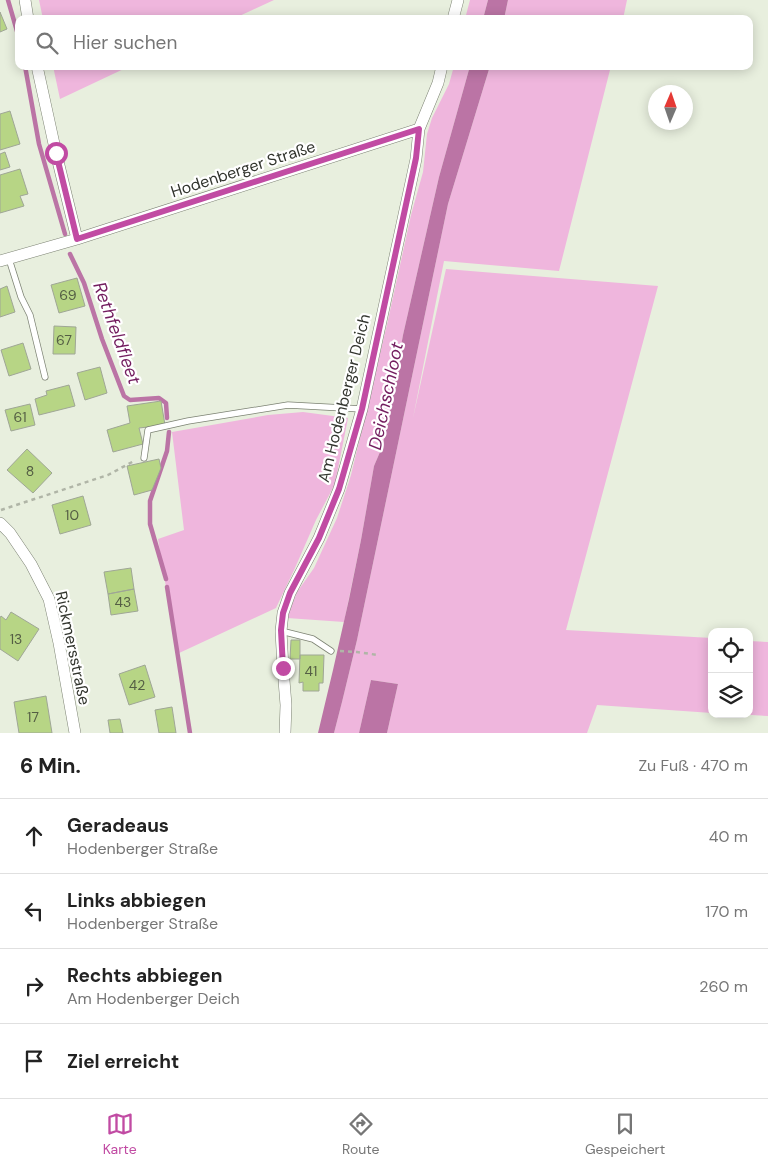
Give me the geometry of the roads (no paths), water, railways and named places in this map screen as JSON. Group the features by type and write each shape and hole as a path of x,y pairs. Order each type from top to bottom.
{"street":[{"path":"25,0 27,15"},
{"path":"454,15 458,0"},
{"path":"38,70 77,239"},
{"name":"Am Hodenberger Deich","path":"285,733 286,705 281,630 283,613 290,593 319,538 339,489 362,409 416,158 419,129 438,83 441,70"},
{"name":"Hodenberger Straße","path":"5,260 77,239 419,129"},
{"name":"Rickmersstraße","path":"0,523 10,532 31,564 49,599 59,642 75,733"}],"lane":[{"path":"5,260 30,315 45,377"},
{"path":"144,458 148,430 188,421 288,405 362,409"},
{"path":"281,630 313,639 331,651"}],"waterway":[{"name":"Rethfeldfleet","path":"8,0 15,24"},
{"name":"Rethfeldfleet","path":"26,70 39,144 65,234"},
{"name":"Rethfeldfleet","path":"70,254 84,283 102,339 124,396 130,400 159,398 166,403 167,418"},
{"name":"Rethfeldfleet","path":"166,579 150,524 150,501 167,451 169,432"},
{"name":"Rethfeldfleet","path":"167,587 190,733"}],"water label":[{"name":"Deichschloot","path":"386,396"}]}
